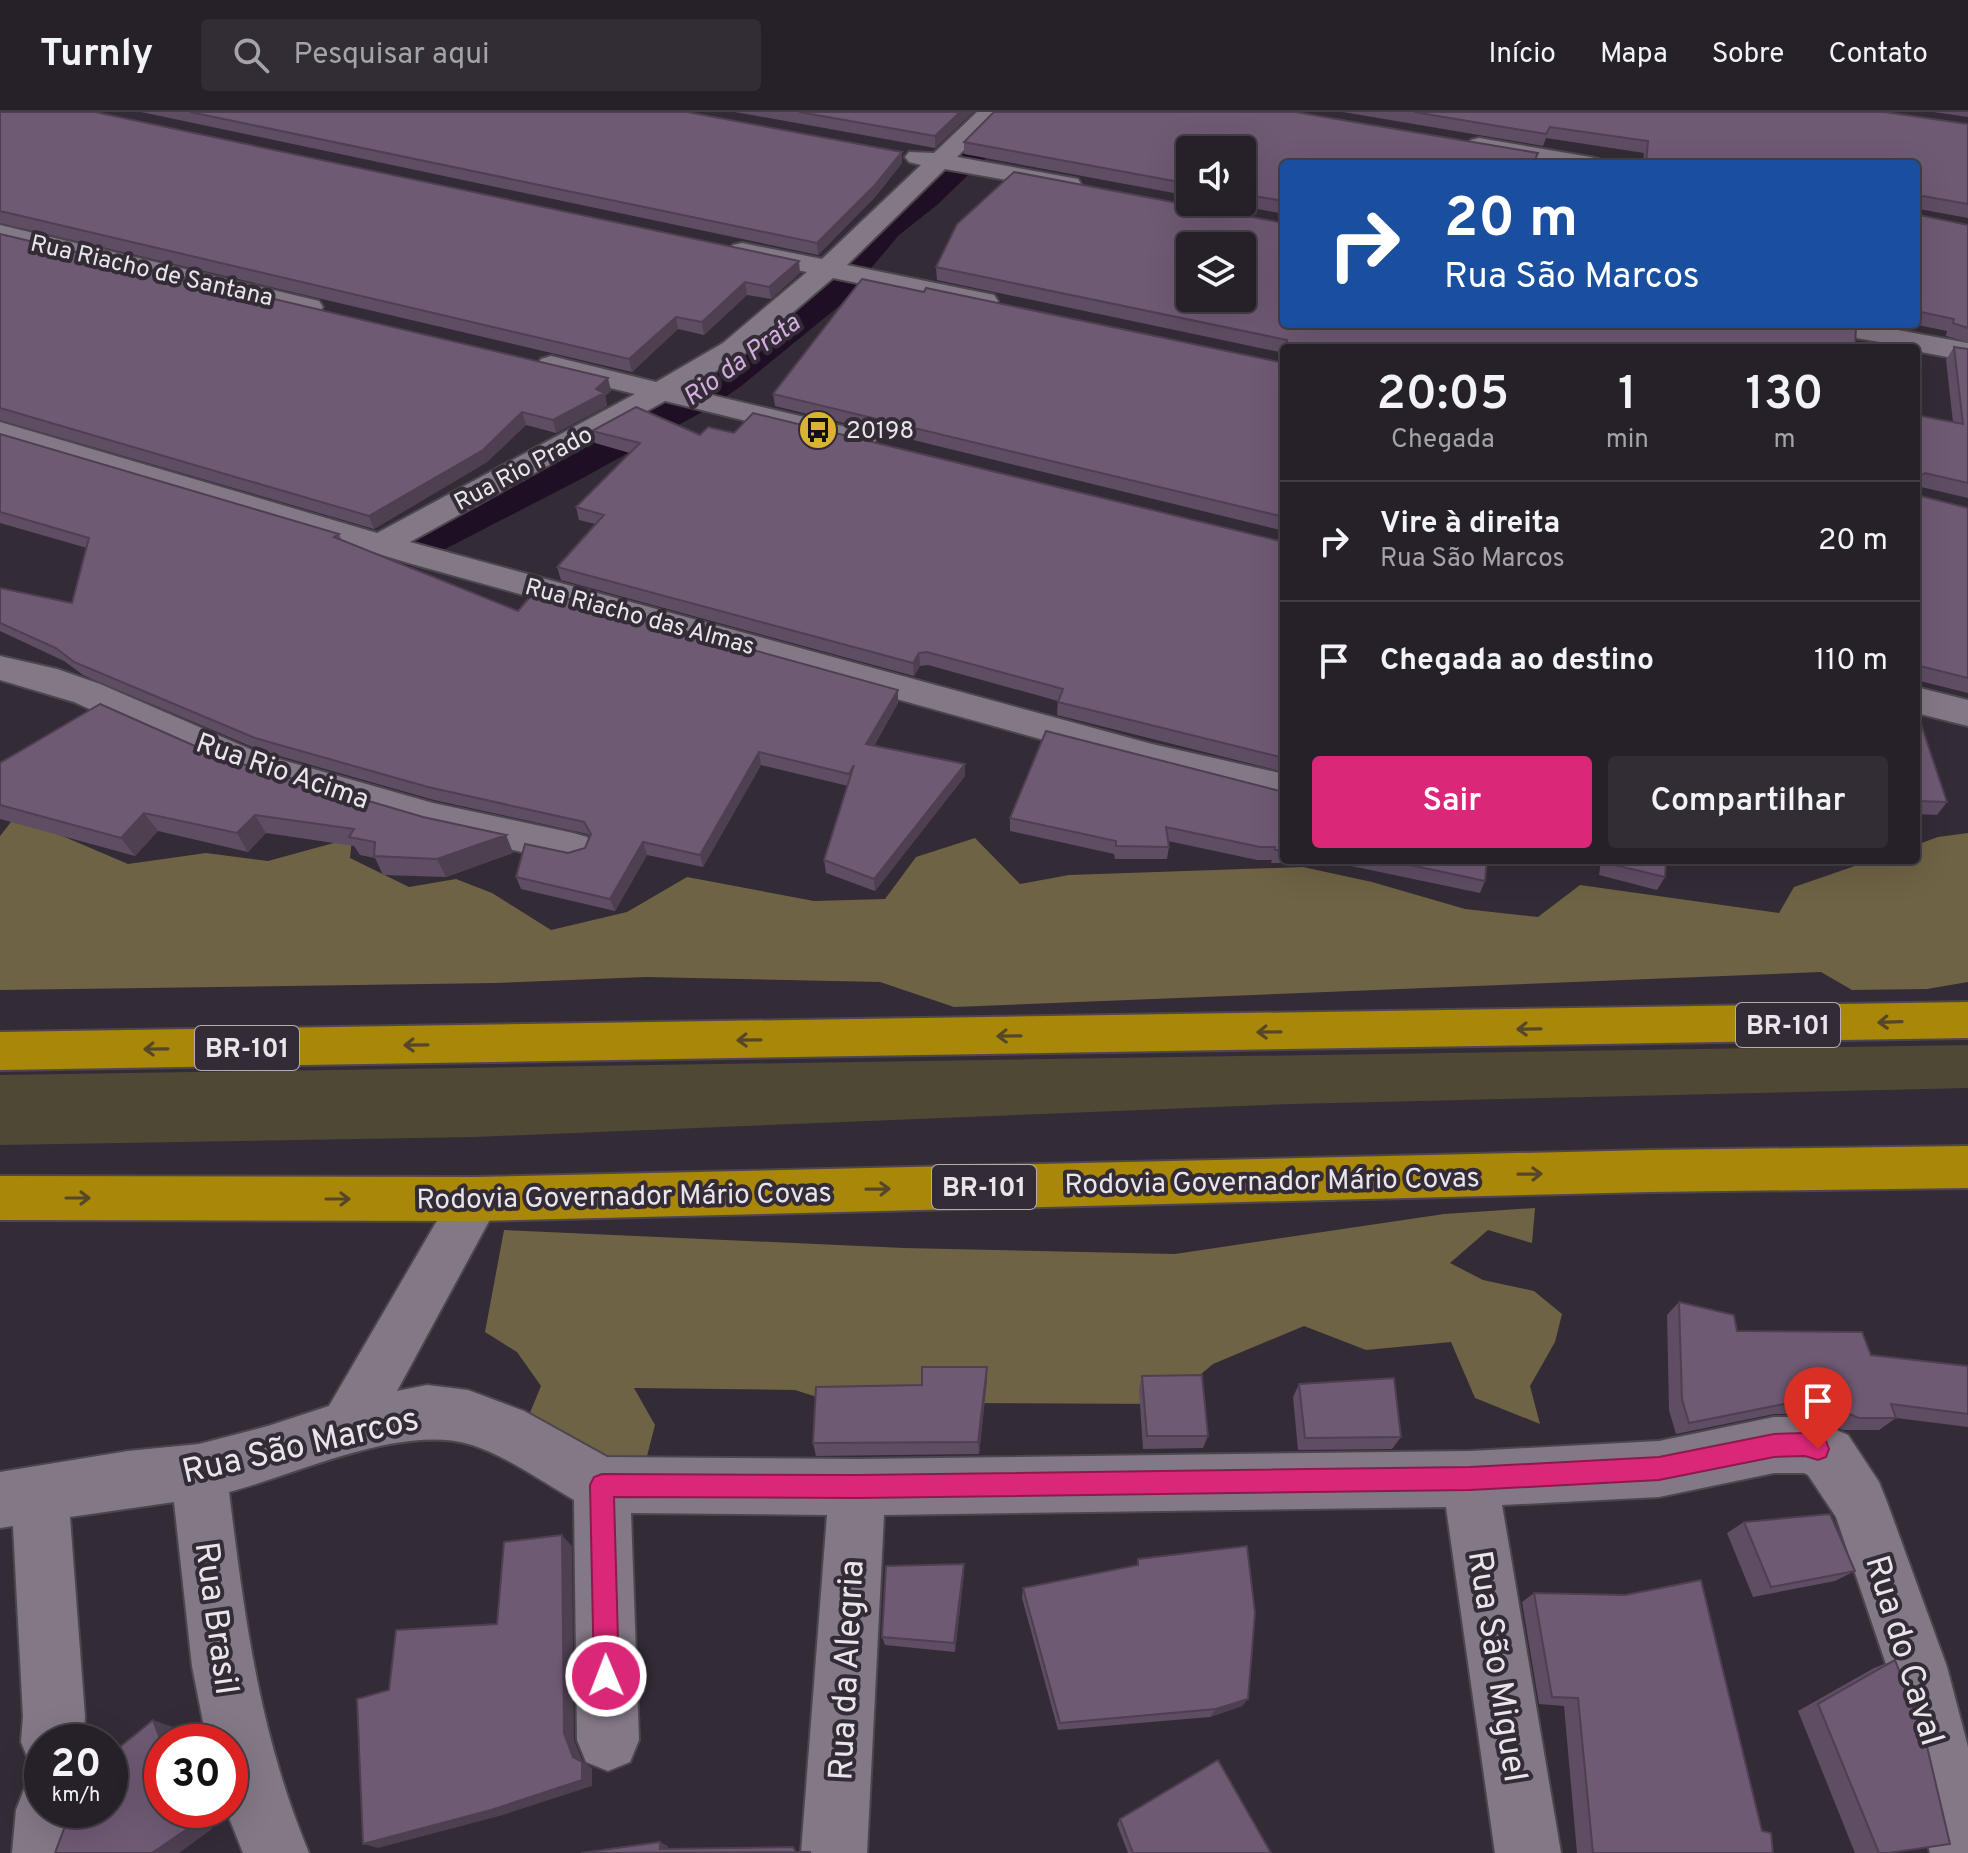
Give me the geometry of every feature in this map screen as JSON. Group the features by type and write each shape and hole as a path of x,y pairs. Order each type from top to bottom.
{"highway":[{"name":"BR-101","path":"0,1051 1968,1020"},
{"name":"Rodovia Governador Mário Covas","path":"0,1198 476,1199 1650,1171 1968,1167"}],"street":[{"name":"Rua Rio Prado","path":"398,548 733,349 828,269 990,112"},
{"path":"1452,141 1566,160"},
{"path":"893,152 1086,188"},
{"name":"Rua Riacho de Santana","path":"0,233 339,314"},
{"path":"718,245 1010,307"},
{"path":"1841,328 1968,352"},
{"path":"524,359 888,446"},
{"name":"Rua Riacho das Almas","path":"0,431 398,548 1152,757 1280,787"},
{"name":"Rua Rio Acima","path":"0,668 44,678 248,764 433,818 573,848"},
{"path":"1920,701 1968,713"},
{"path":"347,1427 476,1199"},
{"name":"Rua São Marcos","path":"20,1498 128,1479 199,1472 268,1454 347,1427 427,1412 468,1417 505,1430 602,1485 857,1487 1470,1479 1659,1469 1774,1445 1805,1445 1828,1455"},
{"name":"Rua do Caval","path":"1828,1455 1859,1502 1917,1667 1963,1853"},
{"name":"Rua Brasil","path":"199,1472 225,1678 237,1734 276,1853"},
{"name":"Rua São Miguel","path":"1470,1479 1528,1853"},
{"path":"602,1485 608,1740"},
{"name":"Rua da Alegria","path":"834,1853 857,1487"},
{"path":"20,1498 53,1724"},
{"path":"45,1853 47,1828"}],"shaded area":[{"path":"49,774 60,835 128,864 206,853 268,861 352,838 350,858 409,887 456,879 492,893 551,930 627,912 687,877 814,901 885,899 916,857 975,838 1020,884 1069,875 1303,867 1372,882 1465,909 1538,917 1580,885 1779,913 1794,887 1860,864 1920,864 1920,844 1938,837 1968,833 1968,982 1927,989 1852,990 1821,972 954,1007 880,982 646,977 495,983 0,990 0,836"},
{"path":"1968,1045 1968,1088 1291,1104 474,1137 0,1145 0,1075"},
{"path":"1535,1208 1532,1243 1488,1230 1450,1263 1483,1280 1534,1291 1562,1314 1555,1342 1530,1386 1540,1424 1475,1398 1451,1342 1366,1350 1304,1326 1213,1364 1166,1404 948,1403 879,1417 795,1390 634,1388 655,1425 638,1491 527,1420 541,1386 517,1352 485,1332 504,1230 904,1248 1175,1254 1444,1214"}],"building":[{"path":"0,112 95,112 799,261 769,287 745,282 702,322 676,317 629,359 0,211"},
{"path":"190,112 687,112 902,152 875,185 817,243"},
{"path":"799,112 960,112 935,136"},
{"path":"994,112 1295,112 1538,153 1535,160 1280,160 1280,200 1256,196 1256,136 1176,136 1176,181 964,142"},
{"path":"1414,112 1884,112 1968,124 1968,204 1923,196 1920,198 1920,160 1646,160 1648,141 1550,127 1546,134"},
{"path":"1014,172 1176,203 1176,216 1247,216 1280,222 1280,328 1856,328 1855,344 1287,344 1287,340 936,267 957,224"},
{"path":"1920,215 1968,225 1968,328 1953,323 1954,319 1920,312"},
{"path":"0,234 608,378 596,389 604,393 553,420 522,412 483,450 369,516 0,408"},
{"path":"862,279 924,292 926,288 1280,362 1280,516 773,394"},
{"path":"1954,347 1968,349 1968,483 1925,473 1921,476 1921,496 1968,508 1968,678 1920,666 1920,416 1963,424"},
{"path":"636,407 700,435 708,427 734,433 753,413 1280,541 1280,757 1058,702 1063,689 927,652 919,653 913,663 557,567 604,515 576,507 640,443 592,431"},
{"path":"0,434 339,534 334,537 518,611 536,590 898,690 866,744 965,764 874,879 824,860 854,765 849,774 759,752 700,855 643,842 610,899 516,877 525,844 568,853 585,848 591,834 584,822 428,787 255,738 74,662 56,648 0,623 0,588 72,603 89,538 0,512"},
{"path":"100,704 222,758 423,817 506,835 437,859 374,856 375,842 349,837 354,829 255,815 237,833 144,813 121,838 0,805 0,763"},
{"path":"1920,721 1947,802 1920,801"},
{"path":"1046,731 1280,791 1280,850 1166,827 1169,847 1116,846 1116,841 1010,818"},
{"path":"1406,864 1487,864 1485,881"},
{"path":"1610,864 1666,864 1665,877"},
{"path":"1679,1302 1734,1315 1737,1331 1862,1332 1871,1355 1968,1366 1968,1414 1891,1404 1896,1418 1859,1418 1822,1403 1789,1403 1689,1423 1682,1399"},
{"path":"922,1367 987,1367 978,1442 813,1443 816,1387 922,1385"},
{"path":"1202,1375 1208,1436 1147,1436 1142,1376"},
{"path":"1394,1378 1401,1437 1305,1438 1299,1384"},
{"path":"1830,1514 1855,1571 1771,1587 1744,1522"},
{"path":"562,1535 564,1733 573,1757 582,1762 582,1780 491,1810 363,1844 357,1699 389,1690 396,1630 497,1624 504,1542"},
{"path":"1247,1546 1255,1613 1248,1699 1216,1709 1060,1723 1023,1588 1138,1565 1138,1559"},
{"path":"964,1564 954,1643 882,1637 886,1566"},
{"path":"1701,1580 1762,1831 1771,1833 1773,1853 1593,1853 1578,1698 1552,1697 1534,1593 1625,1595"},
{"path":"1895,1660 1925,1738 1950,1844 1879,1853 1818,1704"},
{"path":"144,1727 144,1828 189,1828 152,1853 55,1853 64,1828 128,1828 128,1740"},
{"path":"1218,1760 1271,1853 1133,1853 1120,1819"},
{"path":"660,1842 660,1849 793,1847 796,1852 811,1852 581,1853"}],"waterway":[{"name":"Rio da Prata","path":"314,597 563,471 689,402 725,378 825,298 886,227 925,198 983,142 1005,112"}],"place":[{"name":"20198","path":"818,430"}],"route":[{"path":"606,1676 602,1485 857,1487 1470,1479 1659,1469 1774,1445 1805,1445 1818,1449"}]}
